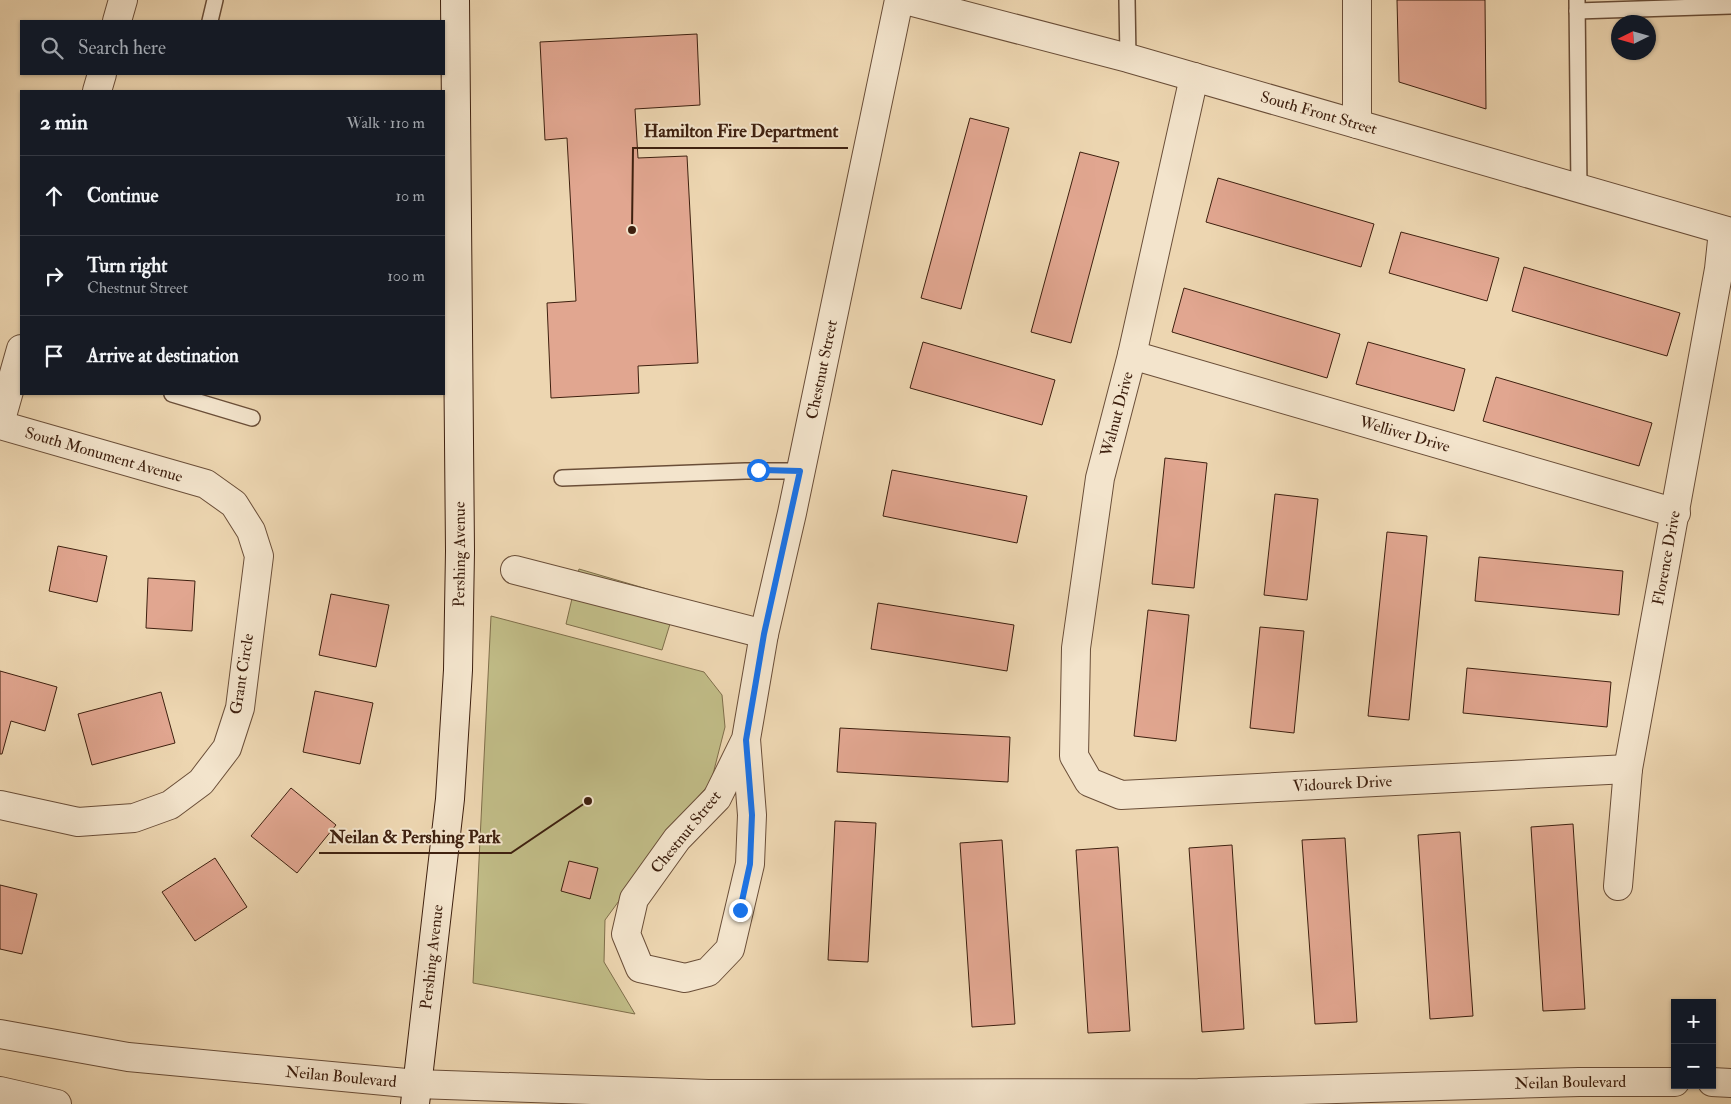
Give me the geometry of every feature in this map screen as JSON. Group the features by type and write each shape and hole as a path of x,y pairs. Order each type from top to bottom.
{"street":[{"name":"Pershing Avenue","path":"416,1094 450,799 458,670 460,541 455,0"},
{"name":"Chestnut Street","path":"746,740 716,798 677,839 634,899 626,934 640,968 685,978 708,972 730,949 750,864 752,815 746,740 764,634 899,0"},
{"name":"South Front Street","path":"905,0 1128,58 1727,232"},
{"path":"1356,0 1356,124"},
{"path":"97,90 102,75"},
{"name":"Walnut Drive","path":"1074,756 1076,648 1098,487 1132,355 1194,77"},
{"name":"Florence Drive","path":"1618,886 1628,769 1727,232"},
{"path":"0,424 20,353"},
{"name":"Welliver Drive","path":"1132,355 1676,513"},
{"name":"South Monument Avenue","path":"0,424 206,484"},
{"name":"Grant Circle","path":"0,805 78,822 134,818 170,805 201,782 227,748 240,708 259,556 251,531 234,504 206,484"},
{"path":"515,570 764,634"},
{"name":"Vidourek Drive","path":"1074,756 1089,782 1121,795 1628,769"},
{"name":"Neilan Boulevard","path":"0,1034 128,1057 416,1094 1198,1093 1580,1082 1671,1082"},
{"path":"1716,1082 1731,1083"},
{"path":"0,1092 57,1104"}],"lane":[{"path":"210,20 215,0"},
{"path":"1127,0 1128,58"},
{"path":"1580,188 1577,6 1731,6"},
{"path":"175,395 252,418"},
{"path":"562,478 752,470 800,471"}],"shaded area":[{"path":"579,569 678,598 662,650 566,624"},
{"path":"491,616 704,672 722,695 725,727 711,782 678,820 605,920 604,962 635,1014 473,983"}],"building":[{"path":"1397,0 1485,0 1486,109 1399,82"},
{"path":"697,34 700,105 635,109 638,158 687,156 698,363 638,366 639,393 551,398 547,303 576,301 567,138 545,140 540,42"},
{"path":"970,118 1009,128 961,309 921,298"},
{"path":"1080,152 1119,162 1071,343 1031,332"},
{"path":"1218,178 1374,224 1361,267 1206,222"},
{"path":"1401,232 1499,258 1487,301 1389,273"},
{"path":"1524,267 1680,313 1667,356 1512,311"},
{"path":"1184,288 1340,334 1327,378 1172,332"},
{"path":"923,342 1055,380 1042,425 910,388"},
{"path":"1368,342 1465,369 1454,411 1356,384"},
{"path":"1496,377 1652,423 1639,466 1483,421"},
{"path":"1165,458 1207,463 1194,588 1152,584"},
{"path":"892,470 1027,496 1017,543 883,516"},
{"path":"1275,494 1318,499 1307,600 1264,595"},
{"path":"1387,532 1427,536 1409,720 1368,716"},
{"path":"58,546 107,556 97,602 49,591"},
{"path":"1479,557 1623,571 1619,615 1475,601"},
{"path":"148,578 195,581 192,631 146,628"},
{"path":"331,594 389,605 376,667 319,655"},
{"path":"878,603 1014,625 1007,671 871,649"},
{"path":"1148,610 1189,615 1176,741 1134,736"},
{"path":"1260,627 1304,631 1294,733 1250,728"},
{"path":"1467,668 1611,682 1607,727 1463,713"},
{"path":"0,671 57,687 45,731 11,721 2,754 0,754"},
{"path":"315,691 373,703 360,764 303,752"},
{"path":"161,692 175,743 92,765 78,714"},
{"path":"840,728 1010,737 1008,782 837,772"},
{"path":"291,788 336,825 297,873 251,836"},
{"path":"835,821 876,823 868,962 828,960"},
{"path":"1573,824 1585,1009 1543,1011 1531,827"},
{"path":"1460,832 1473,1016 1430,1019 1418,835"},
{"path":"1345,838 1357,1022 1315,1024 1302,840"},
{"path":"1002,840 1015,1024 972,1027 960,843"},
{"path":"1232,845 1244,1029 1202,1032 1189,848"},
{"path":"1118,847 1130,1031 1088,1033 1076,850"},
{"path":"215,858 247,907 195,941 162,892"},
{"path":"569,861 598,868 590,899 561,891"},
{"path":"0,885 37,894 22,954 0,949"}],"place":[{"name":"Hamilton Fire Department","path":"632,230"},
{"name":"Neilan & Pershing Park","path":"588,801"}],"route":[{"path":"740,910 750,864 752,815 746,740 764,634 800,471 758,470"}]}
